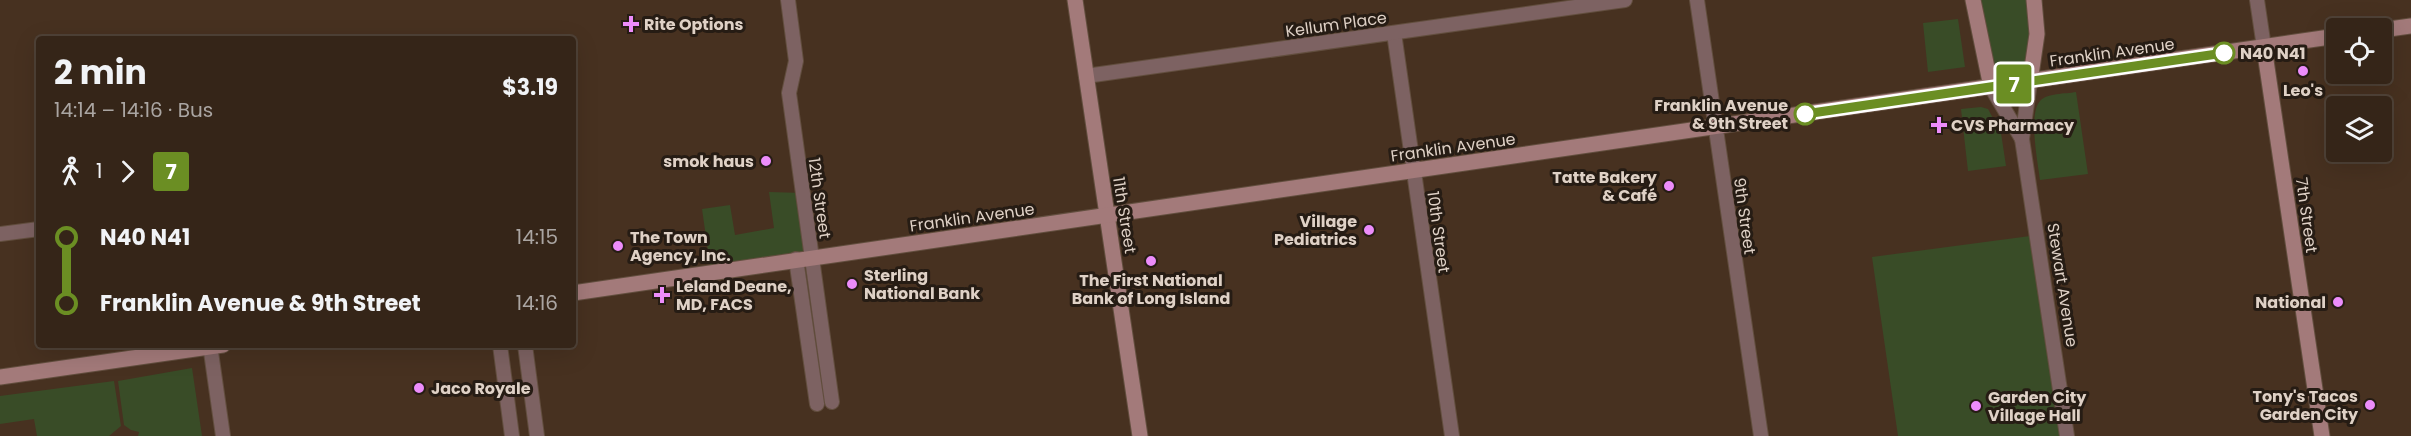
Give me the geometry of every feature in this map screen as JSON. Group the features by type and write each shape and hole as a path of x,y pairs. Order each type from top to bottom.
{"main road":[{"name":"11th Street","path":"1075,0 1140,436"},
{"name":"Stewart Avenue","path":"1973,0 1991,87"},
{"name":"Stewart Avenue","path":"2030,82 2037,34 2034,0"},
{"path":"2392,29 2411,26"},
{"name":"Franklin Avenue","path":"576,293 2326,38"},
{"name":"7th Street","path":"2264,47 2322,436"},
{"path":"0,377 201,348"}],"street":[{"name":"12th Street","path":"788,0 796,61 789,93 832,402"},
{"name":"Kellum Place","path":"1086,76 1625,0"},
{"name":"9th Street","path":"1697,0 1761,436"},
{"name":"7th Street","path":"2257,0 2264,47"},
{"name":"10th Street","path":"1394,33 1452,436"},
{"name":"Stewart Avenue","path":"2030,82 2022,139 2067,436"},
{"name":"Stewart Avenue","path":"1991,87 2022,139"},
{"path":"0,234 36,229"},
{"path":"796,259 817,404"},
{"path":"215,348 223,436"},
{"path":"500,348 512,436"},
{"path":"525,348 537,436"}],"green space":[{"path":"1973,0 2034,0 2027,75 2004,79 1994,75"},
{"path":"1958,19 1965,67 1928,72 1923,23"},
{"path":"2076,92 2088,174 2040,180 2034,127 2036,107 2047,96"},
{"path":"1981,107 1988,109 2001,133 2006,166 1968,171 1961,109"},
{"path":"769,192 803,193 812,257 711,272 702,209 730,205 735,235 774,228"},
{"path":"2038,235 2068,436 1898,436 1872,257"},
{"path":"192,368 202,436 138,436 139,432 124,425 118,381"},
{"path":"114,381 121,426 109,436 37,436 34,419 0,424 0,396"}],"bus line":[{"name":"7","path":"1805,114 2224,53"}],"place":[{"name":"Rite Options","path":"631,24"},
{"name":"N40 N41","path":"2224,53"},
{"name":"Leo's","path":"2303,71"},
{"name":"Franklin Avenue & 9th Street","path":"1805,114"},
{"name":"CVS Pharmacy","path":"1939,125"},
{"name":"smok haus","path":"766,161"},
{"name":"Tatte Bakery & Café","path":"1669,186"},
{"name":"Village Pediatrics","path":"1369,230"},
{"name":"The Town Agency, Inc.","path":"618,246"},
{"name":"The First National Bank of Long Island","path":"1151,261"},
{"name":"Sterling National Bank","path":"852,284"},
{"name":"Leland Deane, MD, FACS","path":"662,295"},
{"name":"National","path":"2338,302"},
{"name":"Jaco Royale","path":"419,388"},
{"name":"Tony's Tacos Garden City","path":"2370,405"},
{"name":"Garden City Village Hall","path":"1976,406"}]}
